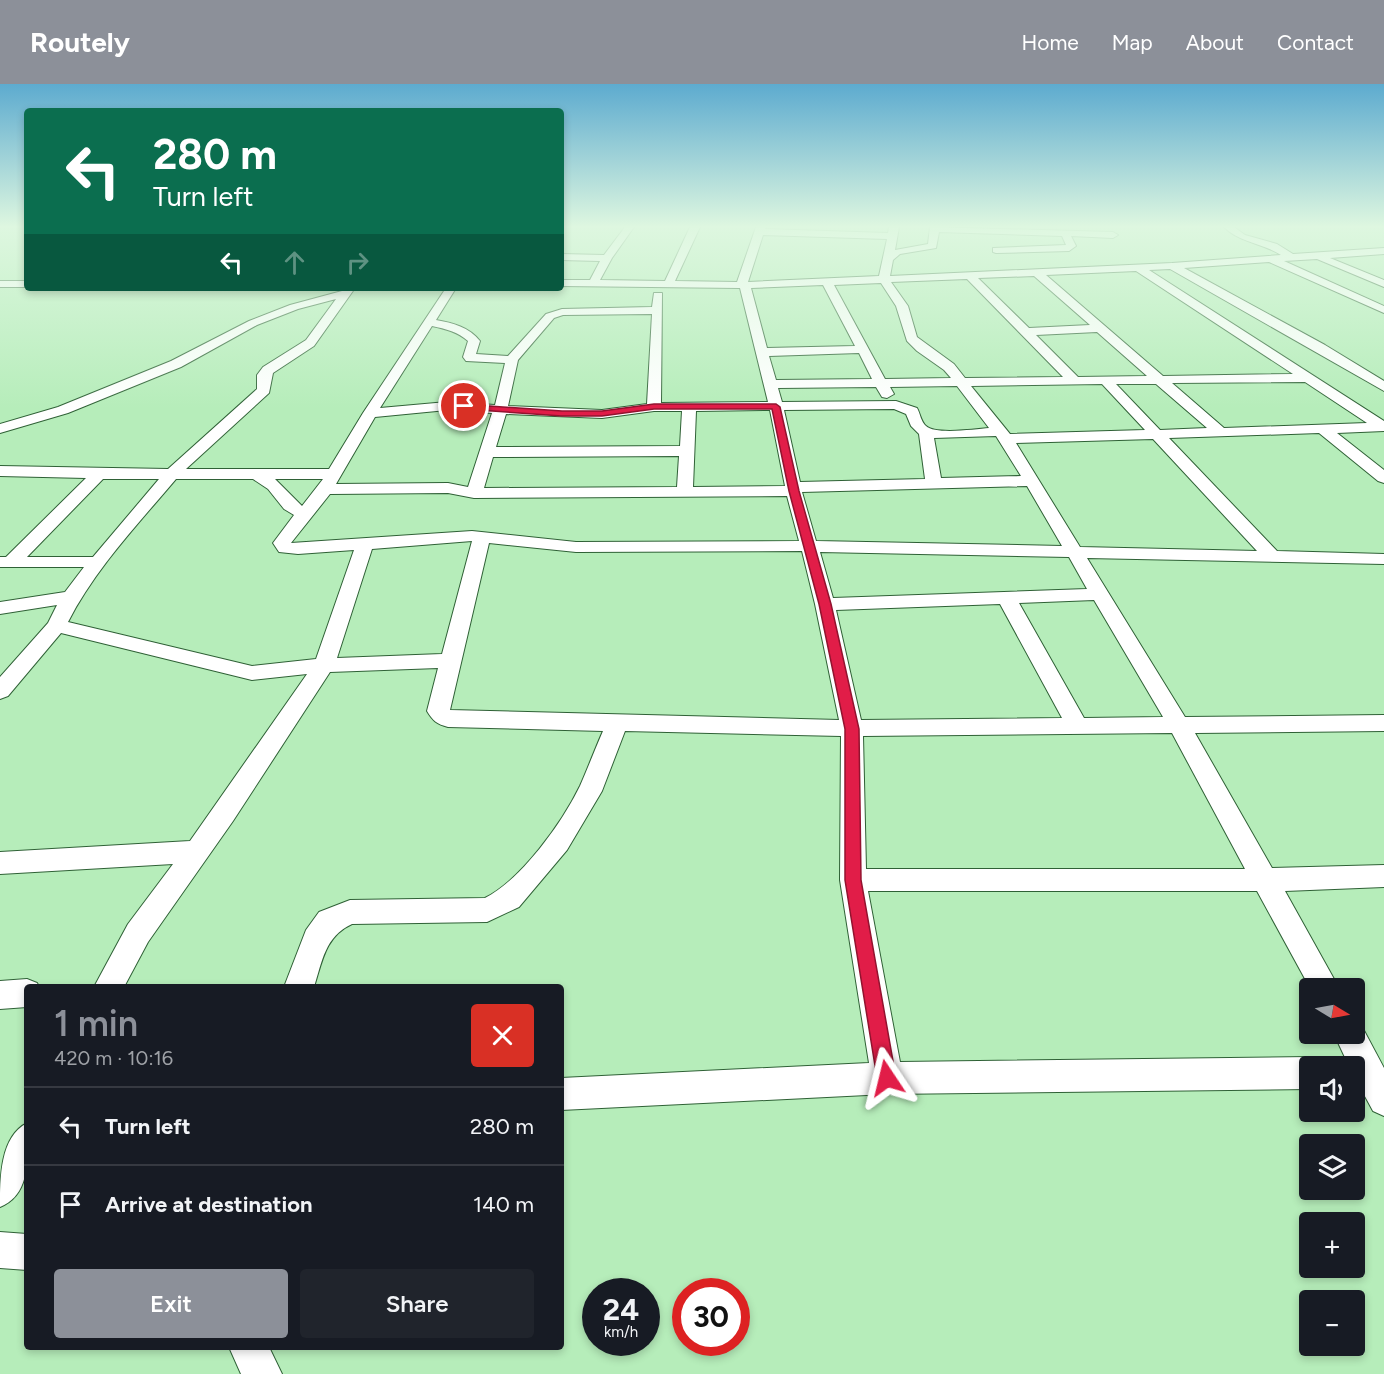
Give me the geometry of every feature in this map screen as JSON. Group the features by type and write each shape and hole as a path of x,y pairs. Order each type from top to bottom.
{"street":[{"path":"654,407 657,310 662,287"},
{"path":"744,287 825,604 852,729 853,880 887,1078"},
{"path":"830,287 891,402 912,411 919,428 926,433 937,435 1155,435 1384,427"},
{"path":"889,287 902,306 911,338 921,348 949,367 1003,435 1076,551 1180,727 1320,978"},
{"path":"981,287 1074,380"},
{"path":"1053,287 1221,433"},
{"path":"1172,287 1384,427"},
{"path":"1211,287 1321,348 1384,387"},
{"path":"1332,287 1384,310"},
{"path":"0,429 63,410 176,364 253,324 294,307 346,291"},
{"path":"0,691 56,626 71,597 172,474 264,390 264,375 272,366 310,343 348,291"},
{"path":"449,291 370,413 329,482 306,514 287,535 282,543 285,548 482,536 576,548 809,546 1384,559"},
{"path":"1353,297 1384,293"},
{"path":"474,493 501,408 512,360 537,329 555,314 657,310"},
{"path":"428,322 449,326 471,337 474,341 470,358 512,360"},
{"path":"1027,332 1100,328"},
{"path":"762,352 864,349"},
{"path":"770,384 1309,378"},
{"path":"1105,380 1272,556"},
{"path":"370,413 447,406 593,414 654,407 896,405"},
{"path":"685,492 689,407"},
{"path":"1323,429 1384,478"},
{"path":"926,433 934,484"},
{"path":"487,452 687,451"},
{"path":"0,472 257,474 329,482 448,488 474,493 685,492 1032,481"},
{"path":"6,562 99,474"},
{"path":"257,474 273,485 292,510 306,514"},
{"path":"482,536 438,711 448,719 852,729 1384,723"},
{"path":"107,984 138,933 194,852 224,814 324,664 365,544"},
{"path":"6,562 98,562"},
{"path":"825,604 1101,594"},
{"path":"0,608 71,597"},
{"path":"1006,597 1078,726"},
{"path":"56,626 252,673 324,664 451,662"},
{"path":"300,984 316,939 329,921 350,912 487,910 509,899 558,843 580,809 590,791 616,723"},
{"path":"0,863 194,852"},
{"path":"853,880 1267,880 1384,876"},
{"path":"0,995 24,993"},
{"path":"1365,1060 1384,1100"},
{"path":"564,1094 887,1078 1299,1073"},
{"path":"0,1190 24,1146"},
{"path":"0,1250 24,1252"},
{"path":"250,1350 262,1374"}],"route":[{"path":"464,406 562,414 602,414 654,407 776,407 794,491 825,604 852,729 853,880 887,1078"}]}
